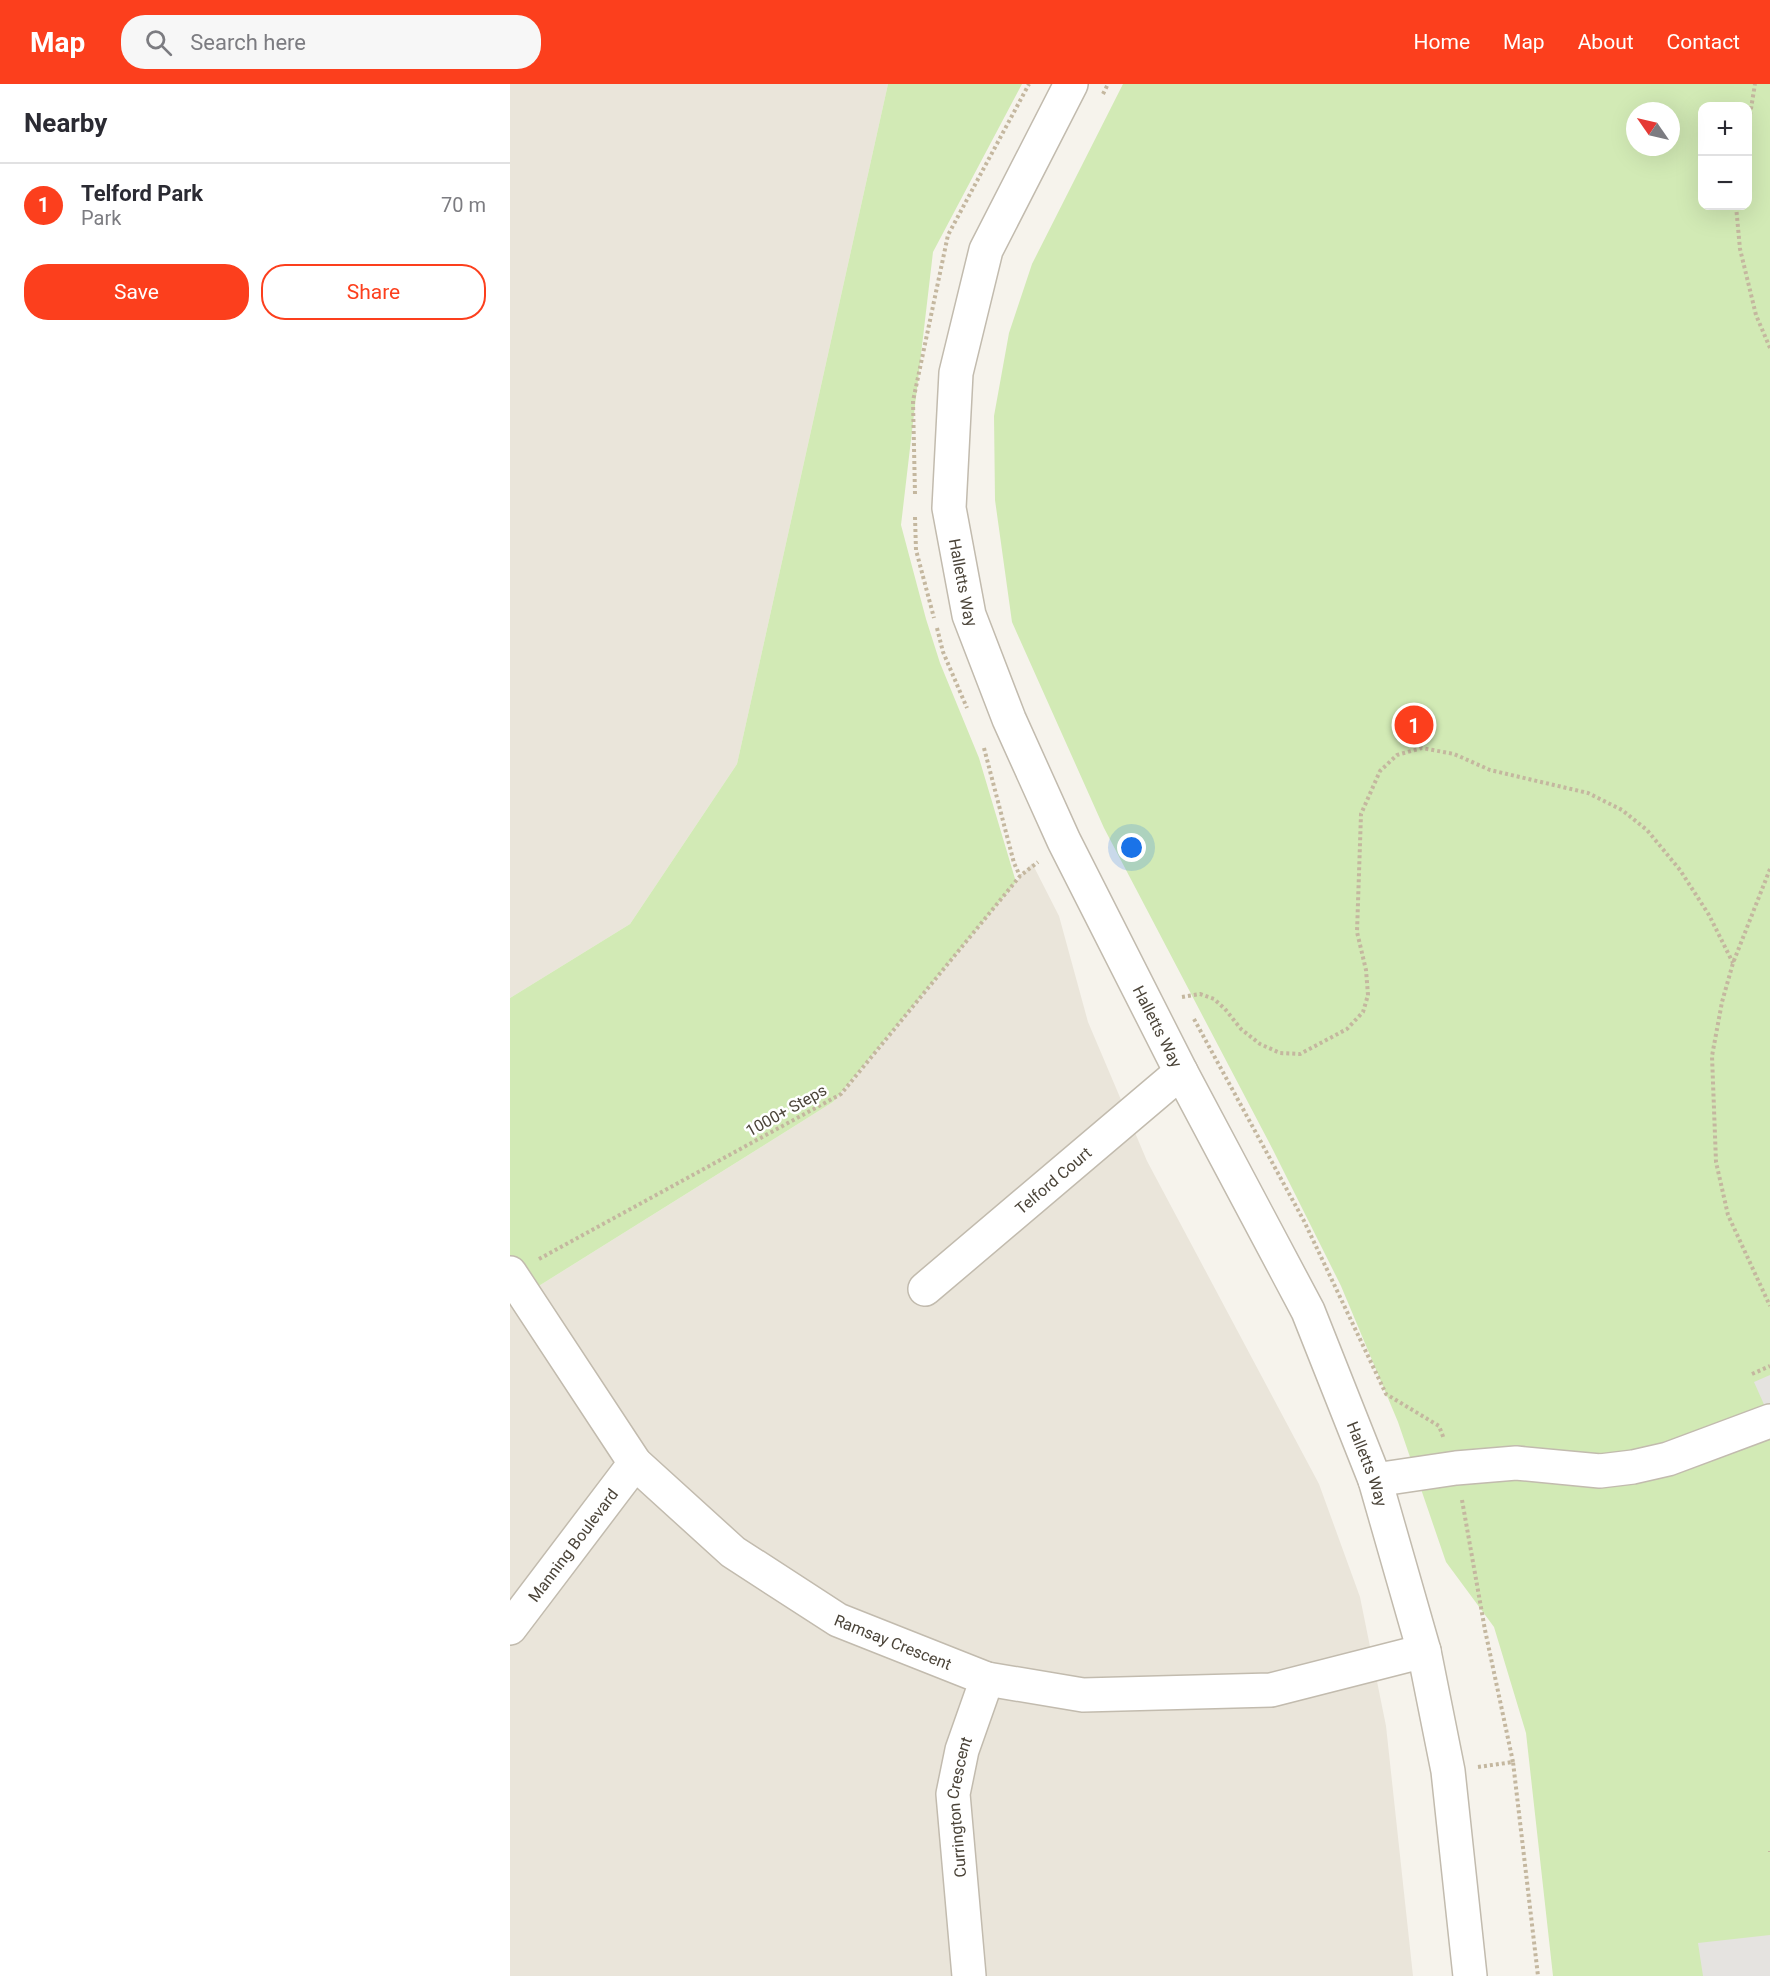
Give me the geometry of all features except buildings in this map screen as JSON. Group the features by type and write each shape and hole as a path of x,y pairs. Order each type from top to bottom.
{"street":[{"name":"Halletts Way","path":"1071,84 986,250 956,373 949,508 969,615 1009,719 1064,841 1181,1072 1308,1311 1375,1480 1424,1651 1448,1771 1470,1976"},
{"name":"Telford Court","path":"925,1289 1181,1072"},
{"name":"Ramsay Crescent","path":"511,1274 634,1462 733,1552 838,1620 987,1679 1083,1695 1271,1690 1424,1651"},
{"path":"1375,1480 1456,1468 1516,1463 1600,1471 1633,1467 1668,1459 1770,1421"},
{"name":"Manning Boulevard","path":"510,1628 634,1462"},
{"name":"Currington Crescent","path":"969,1976 953,1794 962,1750 987,1679"}],"path":[{"path":"1098,104 1108,84"},
{"path":"1752,102 1755,84"},
{"path":"1736,210 1740,249 1756,315 1770,348"},
{"path":"1182,998 1200,994 1214,999 1241,1029 1260,1044 1280,1053 1300,1054 1347,1029 1363,1012 1368,995 1366,970 1357,932 1361,814 1380,771 1397,755 1422,748 1454,754 1490,770 1588,793 1622,810 1647,830 1680,870 1708,915 1733,963"},
{"name":"1000+ Steps","path":"511,1274 841,1094 1020,876 1064,841"},
{"path":"1770,869 1733,963 1722,1002 1712,1056 1716,1162 1728,1215 1770,1306"},
{"path":"1752,1374 1770,1366"},
{"path":"1448,1771 1513,1762 1538,1976"}],"shaded area":[{"path":"510,84 888,84 737,764 630,924 510,998"},
{"path":"1032,863 1059,916 1088,1022 1147,1161 1319,1484 1360,1597 1386,1726 1413,1976 510,1976 510,1304 833,1102"},
{"path":"1770,1375 1770,1418 1754,1382"},
{"path":"1770,1935 1770,1976 1703,1976 1698,1943"}],"green space":[{"path":"888,84 1022,84 933,252 901,525 940,663 979,758 1016,882 833,1102 510,1304 510,998 630,924 737,764"},
{"path":"1123,84 1770,84 1770,1976 1553,1976 1526,1733 1494,1627 1446,1562 1398,1422 1341,1286 1273,1150 1104,828 1012,622 995,500 994,416 1009,333 1032,264"}],"place":[{"name":"Telford Park","path":"1414,725"}]}
